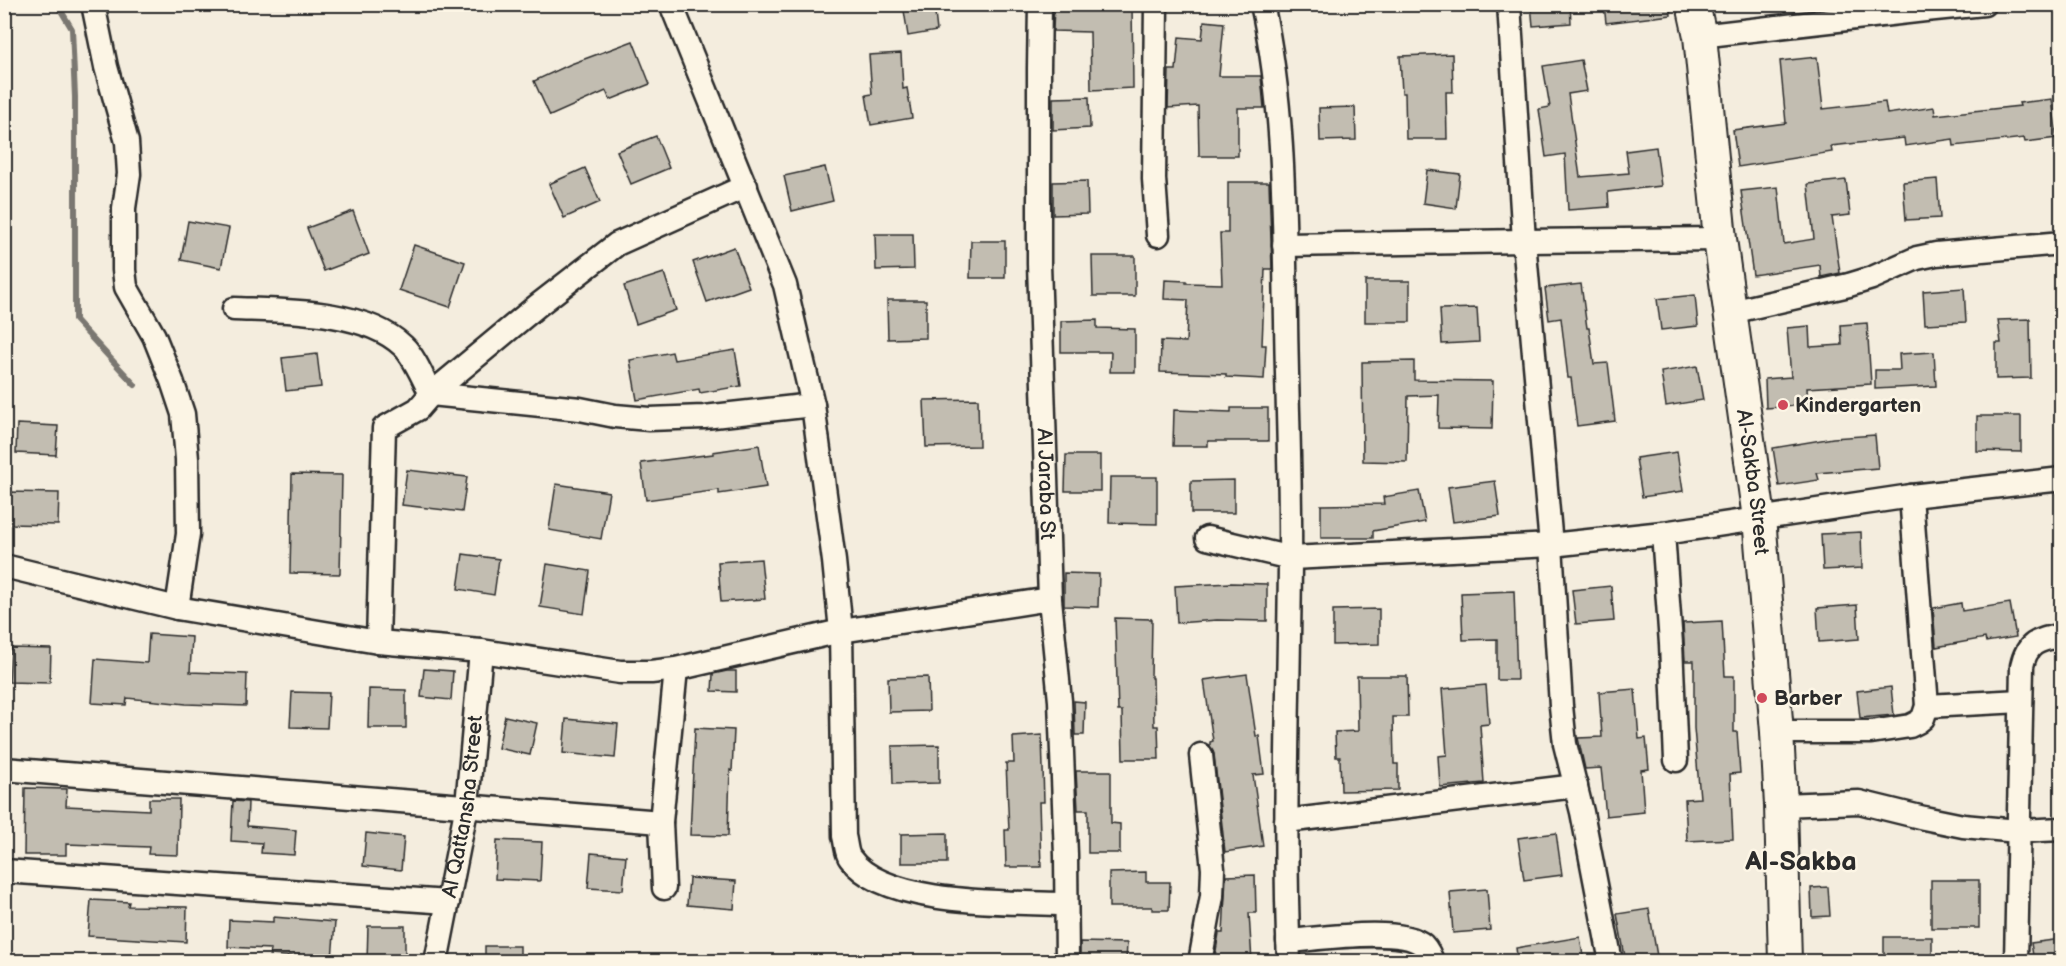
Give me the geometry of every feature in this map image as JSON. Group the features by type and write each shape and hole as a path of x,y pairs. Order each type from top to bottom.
{"main road":[{"name":"Al-Sakba Street","path":"1693,4 1700,36 1720,239 1759,518 1777,732 1785,962"}],"street":[{"path":"93,4 106,67 127,142 129,174 124,208 126,287 154,336 183,414 188,534 177,608"},
{"path":"672,4 784,285 813,405 841,631 844,836 849,857 864,872 889,885 921,894 955,901 1066,904"},
{"name":"Al Jaraba St","path":"1040,4 1040,264 1050,599 1060,701 1066,855 1066,962"},
{"path":"1156,4 1154,179 1158,235"},
{"path":"1262,4 1279,126 1284,245 1291,558 1286,821 1289,951 1385,934 1409,938 1423,945 1432,962"},
{"path":"1509,4 1524,241 1551,545 1565,744 1576,786 1611,962"},
{"path":"1700,36 1925,7 1984,4"},
{"path":"378,642 384,428 418,409 431,394 537,306 617,244 746,186"},
{"path":"1284,245 1720,239"},
{"path":"1731,312 1849,285 1872,278 1898,265 1936,254 2061,243"},
{"path":"234,309 313,312 361,324 388,335 404,347 431,394"},
{"path":"431,394 580,409 615,416 650,419 704,417 813,405"},
{"path":"1207,538 1291,558 1551,545 1663,533 1911,496 2061,478"},
{"path":"1777,732 1871,732 1910,726 1923,718 1927,706 1911,496"},
{"path":"1663,533 1676,760"},
{"path":"4,566 177,608 378,642 481,651 620,672 676,669 841,631 1050,599"},
{"path":"2016,962 2022,666 2030,646 2039,640 2061,635"},
{"name":"Al Qattansha Street","path":"436,962 467,805 481,651"},
{"path":"664,888 661,822 676,669"},
{"path":"1927,706 2021,701"},
{"path":"1200,962 1212,896 1213,869 1201,755"},
{"path":"4,769 661,822"},
{"path":"1286,821 1576,786"},
{"path":"1781,805 1859,802 1963,826 2018,831 2061,829"},
{"path":"4,871 448,902"}],"building":[{"path":"903,4 934,4 937,31 908,36"},
{"path":"1054,4 1132,4 1133,88 1091,90 1090,32 1053,31"},
{"path":"1531,4 1570,4 1571,23 1533,26"},
{"path":"1604,4 1670,4 1671,15 1606,23"},
{"path":"1204,21 1224,23 1219,76 1261,76 1264,108 1238,108 1238,156 1199,156 1198,106 1168,108 1169,70 1176,70 1179,37 1202,39"},
{"path":"633,41 650,84 610,100 606,91 550,116 534,81 571,64"},
{"path":"901,53 903,89 907,88 912,118 871,125 866,95 872,94 869,55"},
{"path":"1452,54 1453,92 1446,92 1447,139 1406,139 1405,93 1402,93 1400,56"},
{"path":"1817,57 1823,109 1885,102 1887,114 1934,107 1935,115 2020,106 2019,103 2052,99 2057,138 2025,142 2024,138 1954,146 1953,139 1905,146 1904,138 1831,146 1832,152 1738,167 1733,130 1786,123 1780,61"},
{"path":"1581,60 1587,91 1568,94 1580,177 1629,173 1626,151 1656,147 1661,186 1608,192 1609,207 1568,210 1565,154 1546,157 1539,109 1550,107 1543,66"},
{"path":"1089,97 1090,128 1053,130 1053,98"},
{"path":"1355,107 1356,140 1320,141 1319,108"},
{"path":"656,136 669,168 631,184 617,151"},
{"path":"825,167 833,201 792,211 784,176"},
{"path":"585,168 600,202 564,218 549,184"},
{"path":"1427,170 1460,174 1456,208 1423,203"},
{"path":"1937,179 1940,218 1906,220 1903,182"},
{"path":"1846,180 1850,215 1832,217 1840,273 1821,277 1820,265 1753,275 1741,191 1778,187 1784,244 1814,239 1808,184"},
{"path":"1087,181 1088,214 1053,215 1053,182"},
{"path":"1228,182 1269,182 1272,269 1265,269 1262,345 1266,345 1264,379 1226,377 1226,374 1160,372 1161,341 1186,342 1188,300 1164,299 1165,280 1222,284 1220,233 1228,233"},
{"path":"353,211 369,254 324,271 307,228"},
{"path":"188,221 229,228 221,268 181,260"},
{"path":"875,234 913,234 914,269 876,270"},
{"path":"971,241 1005,241 1005,278 970,278"},
{"path":"414,245 465,262 450,307 399,290"},
{"path":"734,247 749,287 707,302 693,262"},
{"path":"1092,256 1135,256 1135,296 1093,296"},
{"path":"664,273 676,310 636,324 624,286"},
{"path":"1365,281 1410,281 1410,322 1365,322"},
{"path":"1581,284 1594,364 1608,363 1615,421 1577,426 1571,378 1568,378 1561,318 1549,320 1545,288"},
{"path":"1964,288 1966,322 1925,324 1923,291"},
{"path":"1695,295 1698,326 1661,330 1657,299"},
{"path":"887,300 926,300 926,338 888,339"},
{"path":"1477,308 1479,342 1442,344 1440,309"},
{"path":"2030,319 2031,378 1996,379 1996,343 2001,343 1998,320"},
{"path":"1097,320 1097,328 1135,329 1135,372 1110,372 1111,352 1061,352 1061,321"},
{"path":"1867,323 1871,384 1807,388 1808,405 1766,408 1765,379 1791,377 1787,328 1809,326 1810,347 1842,345 1841,325"},
{"path":"735,350 741,386 700,393 699,389 637,400 630,360 672,352 674,360"},
{"path":"1934,352 1936,386 1875,389 1875,370 1900,370 1899,354"},
{"path":"317,354 321,387 286,391 282,358"},
{"path":"1414,361 1414,380 1493,381 1492,429 1438,428 1439,395 1408,396 1407,462 1363,461 1362,362"},
{"path":"1697,366 1703,400 1666,406 1661,372"},
{"path":"978,399 979,446 926,447 924,400"},
{"path":"1231,408 1268,408 1268,441 1208,441 1208,446 1173,446 1174,410 1231,412"},
{"path":"1977,416 2021,416 2021,452 1977,451"},
{"path":"17,424 58,426 56,455 16,453"},
{"path":"1875,435 1878,468 1817,473 1819,480 1779,486 1773,448 1833,438"},
{"path":"759,445 766,487 719,494 719,490 646,500 641,463 713,454 713,452"},
{"path":"1677,452 1683,491 1642,497 1636,458"},
{"path":"1066,455 1100,455 1100,491 1065,491"},
{"path":"407,470 467,477 462,512 402,505"},
{"path":"292,474 342,475 340,574 290,573"},
{"path":"1110,477 1157,477 1157,524 1109,523"},
{"path":"1234,480 1234,513 1191,513 1191,481"},
{"path":"1495,481 1500,516 1453,522 1448,487"},
{"path":"556,484 609,492 601,539 549,530"},
{"path":"1419,491 1425,522 1373,531 1373,538 1321,538 1321,505 1384,504 1383,497"},
{"path":"8,492 59,493 58,525 7,524"},
{"path":"1861,532 1862,568 1823,570 1821,534"},
{"path":"463,554 499,559 494,595 458,589"},
{"path":"761,559 765,599 721,602 718,562"},
{"path":"547,564 590,571 584,614 540,607"},
{"path":"1064,573 1099,574 1098,607 1064,606"},
{"path":"1267,584 1267,621 1217,620 1177,623 1175,586"},
{"path":"1611,586 1614,621 1576,624 1572,590"},
{"path":"1514,591 1517,680 1497,680 1497,639 1463,640 1461,593"},
{"path":"1961,603 1962,611 2010,603 2016,637 1986,642 1985,638 1936,647 1933,608"},
{"path":"1857,605 1859,639 1819,642 1817,608"},
{"path":"1379,609 1379,644 1333,645 1333,610"},
{"path":"1115,618 1152,619 1151,678 1153,678 1154,726 1158,726 1159,759 1123,759 1122,711 1118,711"},
{"path":"1722,621 1725,676 1734,676 1734,732 1737,732 1740,773 1730,774 1733,839 1687,841 1685,799 1700,798 1694,728 1694,661 1685,661 1683,623"},
{"path":"149,634 192,637 190,672 247,674 246,706 186,704 127,698 126,705 92,703 95,659 147,663"},
{"path":"11,648 51,649 50,683 9,682"},
{"path":"424,669 453,671 451,700 421,697"},
{"path":"736,671 736,692 712,691 713,674"},
{"path":"1247,674 1264,774 1253,775 1263,846 1225,852 1214,754 1210,746 1210,742 1213,741 1204,680"},
{"path":"1357,676 1407,676 1408,717 1393,717 1394,764 1398,764 1398,790 1341,791 1340,757 1336,757 1335,732 1358,731"},
{"path":"928,677 929,711 889,712 888,678"},
{"path":"1486,685 1489,724 1480,725 1484,783 1440,787 1438,756 1447,755 1442,689"},
{"path":"1891,687 1894,715 1860,718 1857,691"},
{"path":"369,689 406,690 406,728 368,728"},
{"path":"1635,689 1639,739 1646,738 1649,769 1641,770 1644,812 1606,816 1601,768 1585,769 1578,738 1602,737 1599,692"},
{"path":"292,692 329,693 327,728 290,727"},
{"path":"1074,701 1085,702 1084,735 1075,735"},
{"path":"505,716 537,723 530,755 498,748"},
{"path":"566,719 618,724 615,758 563,753"},
{"path":"695,728 734,730 728,836 690,835"},
{"path":"1042,735 1044,802 1039,802 1041,867 1006,867 1005,830 1009,830 1006,763 1014,763 1013,737"},
{"path":"939,745 939,783 893,784 892,746"},
{"path":"1076,771 1111,771 1111,823 1120,824 1120,853 1088,853 1088,810 1078,810"},
{"path":"25,788 67,789 66,806 149,810 149,799 179,799 178,855 148,854 149,847 66,844 66,855 24,855"},
{"path":"233,801 248,802 247,826 296,830 294,855 261,853 262,843 231,841"},
{"path":"366,833 404,837 401,870 363,866"},
{"path":"947,833 947,863 901,863 901,834"},
{"path":"1556,833 1562,875 1524,880 1518,838"},
{"path":"497,840 542,842 540,881 495,879"},
{"path":"591,853 626,856 623,890 588,888"},
{"path":"1146,872 1146,882 1170,882 1169,910 1152,910 1152,907 1109,907 1109,873"},
{"path":"1255,875 1256,913 1249,913 1252,962 1214,962 1219,933 1223,933 1226,876"},
{"path":"689,878 736,881 734,909 687,905"},
{"path":"1931,880 1979,880 1979,928 1931,928"},
{"path":"1828,887 1830,916 1812,917 1811,888"},
{"path":"1487,889 1490,930 1453,933 1450,892"},
{"path":"91,900 129,902 128,906 187,907 186,942 88,936"},
{"path":"1649,909 1658,962 1626,962 1617,914"},
{"path":"273,917 335,922 332,959 270,955 271,949 228,947 229,920 273,922"},
{"path":"368,926 405,926 405,962 367,962"},
{"path":"1580,937 1584,962 1518,962 1516,948"},
{"path":"1884,937 1932,937 1932,962 1884,962"},
{"path":"2061,939 2061,962 2034,962 2031,943"},
{"path":"1080,942 1127,943 1126,962 1080,962"},
{"path":"485,946 520,946 520,962 485,962"}],"waterway":[{"path":"57,4 72,29 75,97 75,320 135,385"}],"place":[{"name":"Kindergarten","path":"1783,405"},
{"name":"Barber","path":"1762,698"}],"district":[{"name":"Al-Sakba","path":"1801,861"}]}
